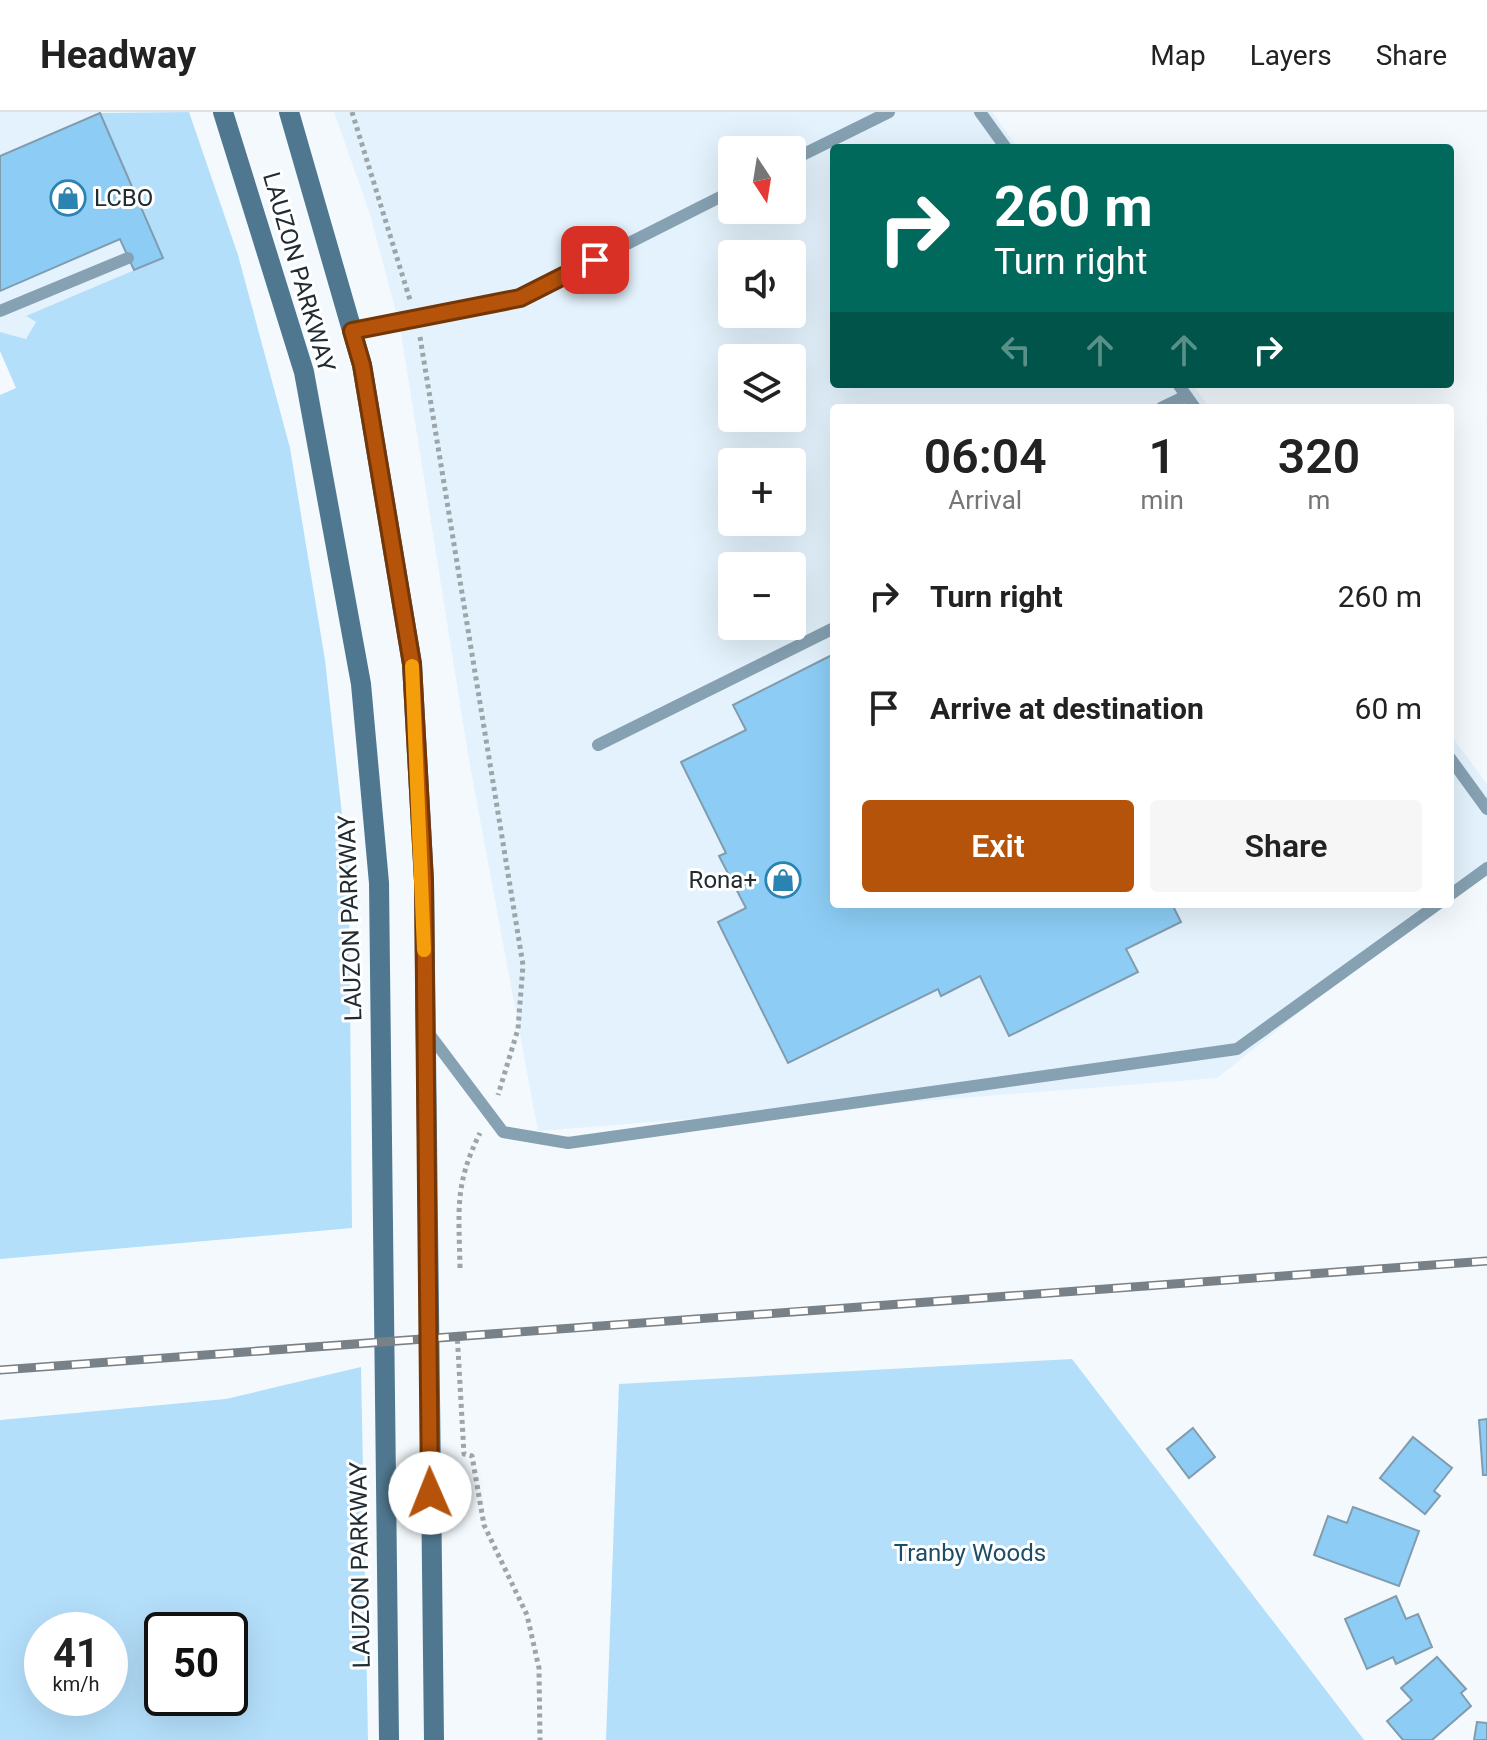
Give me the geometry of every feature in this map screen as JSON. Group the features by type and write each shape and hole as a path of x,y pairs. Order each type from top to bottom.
{"main road":[{"name":"LAUZON PARKWAY","path":"223,112 304,372 361,684 379,883 389,1740"},
{"name":"LAUZON PARKWAY","path":"289,112 362,365 412,664 424,881 434,1740"}],"lane":[{"path":"806,153 889,112"},
{"path":"980,112 1003,144"},
{"path":"352,331 520,298 718,198"},
{"path":"0,311 128,258"},
{"path":"1181,388 1192,404"},
{"path":"1169,404 1186,396"},
{"path":"598,745 830,630"},
{"path":"1454,764 1487,809"},
{"path":"1454,892 1487,868"},
{"path":"425,1029 503,1132 568,1143 1237,1049 1432,908"}],"path":[{"path":"352,112 423,345 523,965 518,1029 505,1082 463,1166 458,1197 460,1268"},
{"path":"457,1327 464,1454 472,1456 484,1525 527,1615 539,1668 540,1740"}],"shaded area":[{"name":"LCBO","path":"0,112 101,112 163,258 27,317 36,322 26,339 0,332"},
{"path":"334,112 992,112 1015,144 830,144 830,388 1195,388 1207,404 830,404 830,908 1431,908 1217,1078 538,1131 469,760 400,327 370,214"},
{"path":"1454,739 1487,784 1487,863 1454,889"}],"green space":[{"path":"189,112 238,255 290,448 325,660 349,878 352,1228 0,1259 0,395 16,388 0,351 0,332 26,339 36,322 26,316 163,258 100,113"},
{"name":"Tranby Woods","path":"1072,1359 1364,1740 606,1740 619,1384"},
{"path":"361,1367 368,1740 0,1740 0,1420 226,1399"}],"building":[{"name":"LCBO","path":"100,113 163,258 134,270 120,239 0,291 0,156"},
{"name":"Rona+","path":"830,656 830,908 1174,908 1181,922 1126,949 1138,972 1009,1036 980,976 941,996 938,989 788,1063 718,922 746,908 719,856 726,853 681,762 746,730 733,705"},
{"path":"1487,1419 1487,1475 1483,1475 1479,1420"},
{"path":"1193,1428 1215,1457 1189,1478 1167,1449"},
{"path":"1413,1437 1452,1468 1434,1491 1440,1496 1425,1514 1380,1478"},
{"path":"1353,1507 1419,1531 1399,1586 1314,1555 1328,1516 1347,1523"},
{"path":"1396,1596 1406,1619 1418,1614 1432,1647 1396,1664 1393,1657 1367,1669 1345,1619"},
{"path":"1437,1657 1466,1689 1461,1693 1471,1706 1432,1740 1403,1740 1387,1721 1412,1700 1401,1688"},
{"path":"1477,1722 1487,1723 1487,1740 1474,1740"}],"railway":[{"path":"0,1370 1487,1261"}],"slow traffic":[{"path":"412,666 424,881 424,950"}],"place":[{"name":"LCBO","path":"68,198"},
{"name":"Rona+","path":"783,880"}],"route":[{"path":"430,1493 424,881 412,664 362,365 352,331 520,298 595,260"}]}
